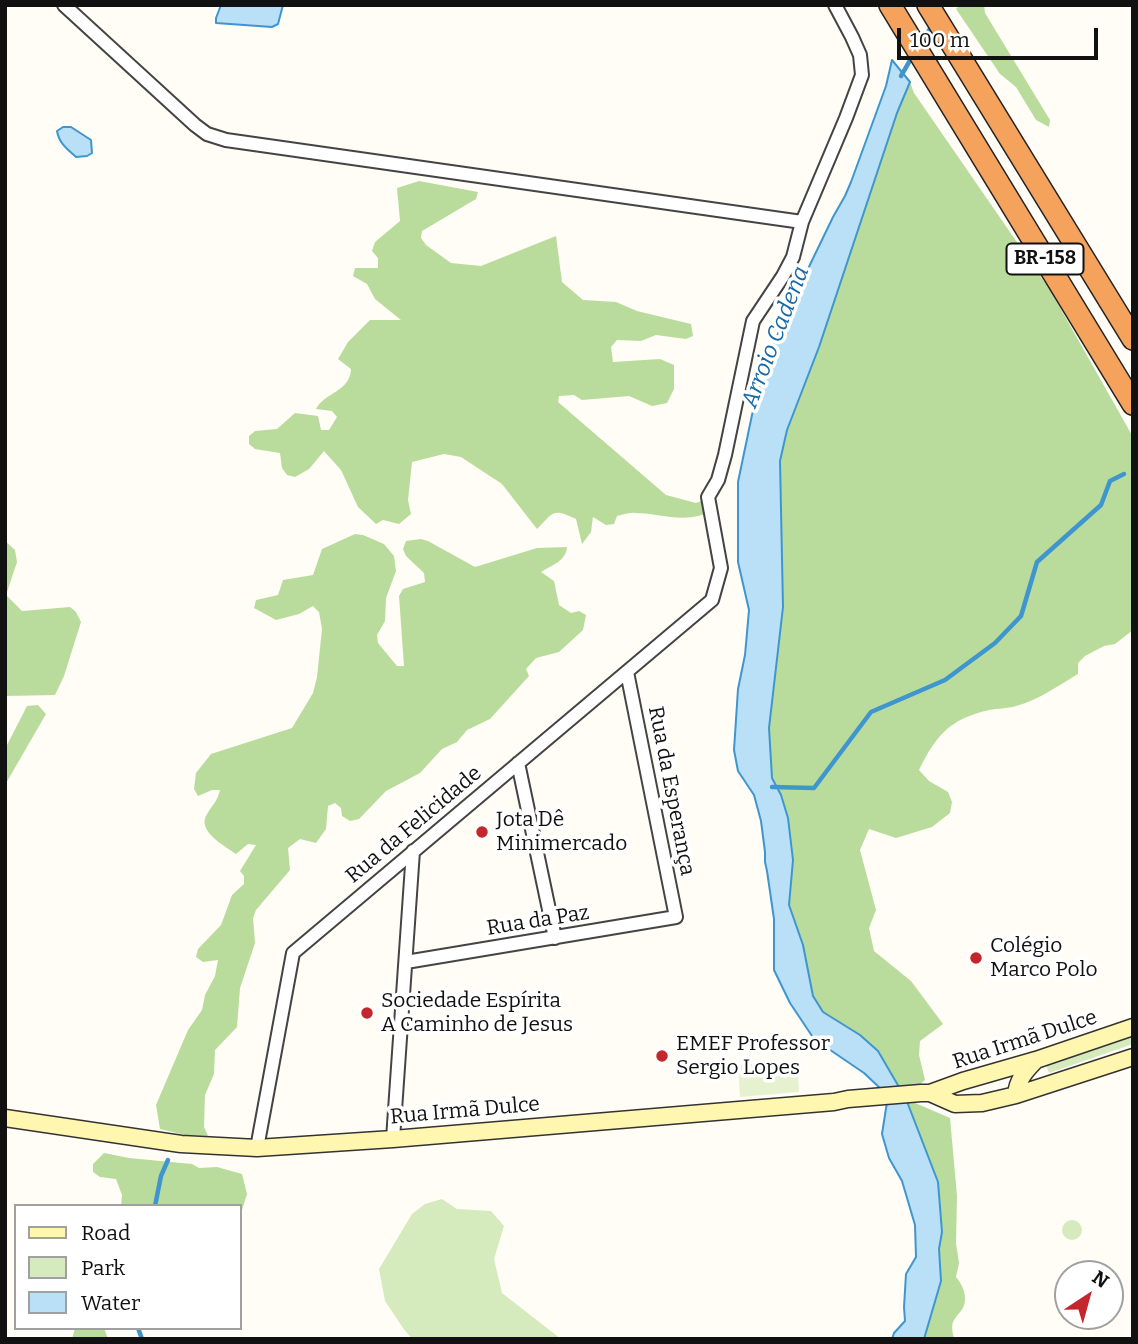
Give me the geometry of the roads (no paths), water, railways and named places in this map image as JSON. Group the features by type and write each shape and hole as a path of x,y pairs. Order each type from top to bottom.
{"highway":[{"name":"BR-158","path":"928,5 1133,339"},
{"name":"BR-158","path":"891,8 1133,404"}],"street":[{"path":"64,5 195,125 206,134 226,140 802,222 862,75 860,55 835,5"},
{"name":"Rua da Felicidade","path":"257,1147 293,953 712,600 721,568 708,497 718,480 725,455 753,321 793,257 802,222"},
{"name":"Rua da Esperança","path":"627,672 676,918"},
{"path":"518,764 555,938"},
{"path":"393,1139 413,851"},
{"name":"Rua da Paz","path":"405,962 676,918"},
{"name":"Rua Irmã Dulce","path":"5,1118 181,1143 257,1147 393,1139 925,1093 1036,1060 1133,1027"},
{"name":"Rua Irmã Dulce","path":"925,1093 956,1104 982,1103 1016,1095 1133,1057"},
{"path":"1016,1095 1022,1075 1036,1060"}],"water":[{"path":"221,5 283,5 278,24 272,27 216,23"},
{"name":"Arroio Cadena","path":"892,60 910,82 897,113 819,347 787,430 780,461 783,607 769,728 772,778 788,818 793,860 789,905 803,945 813,996 823,1012 860,1035 878,1051 906,1099 938,1182 942,1232 939,1249 941,1281 924,1339 892,1339 905,1321 906,1274 916,1257 915,1225 902,1181 889,1158 882,1134 887,1102 882,1090 864,1073 814,1039 790,1003 774,970 774,919 761,821 754,795 738,771 734,750 738,689 745,655 749,610 738,562 738,482 752,415 767,359 851,182 886,86"},
{"path":"63,127 71,127 91,140 92,153 76,157 58,135 57,131"}],"waterway":[{"name":"Arroio Cadena","path":"921,43 933,24"},
{"name":"Arroio Cadena","path":"901,76 912,57"},
{"name":"Arroio Cadena","path":"772,787 814,788 871,712 945,680 995,643 1021,616 1037,562 1101,505 1110,481 1124,474"},
{"path":"155,1204 161,1176 168,1160"},
{"path":"139,1330 142,1339"}],"place":[{"name":"Jota Dê Minimercado","path":"482,832"},
{"name":"Colégio Marco Polo","path":"976,958"},
{"name":"Sociedade Espírita A Caminho de Jesus","path":"367,1013"},
{"name":"EMEF Professor Sergio Lopes","path":"662,1056"}]}
